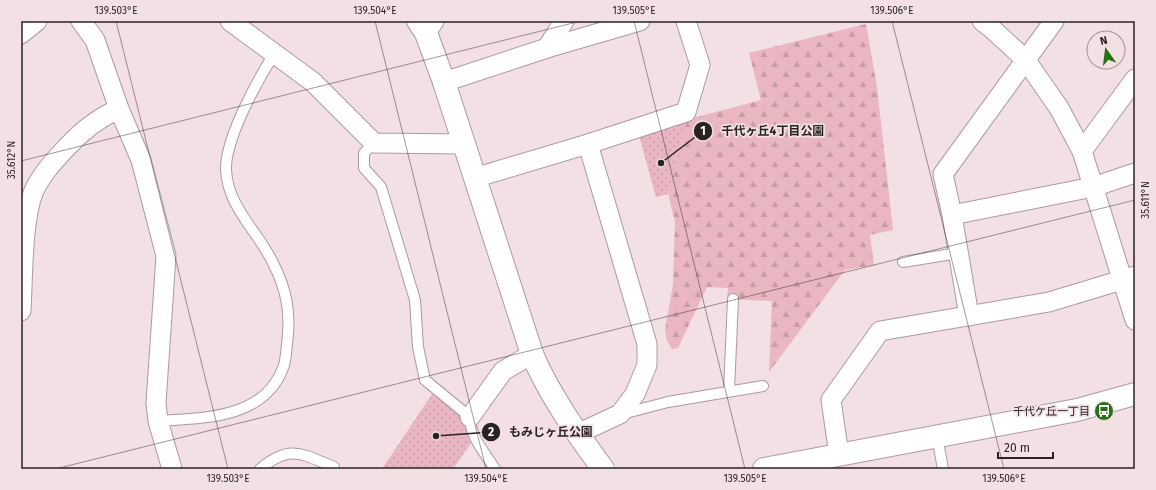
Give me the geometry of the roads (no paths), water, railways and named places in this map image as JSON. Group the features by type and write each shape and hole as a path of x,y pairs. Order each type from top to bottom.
{"street":[{"path":"21,34 37,21"},
{"path":"81,21 95,40 119,109 141,160 166,256 156,403 158,421 172,469"},
{"path":"95,40 101,21"},
{"path":"230,21 313,82 374,143 463,144"},
{"path":"547,48 564,21"},
{"path":"444,82 547,48 640,21"},
{"path":"474,178 588,144 686,112 700,65 686,21"},
{"path":"982,21 1025,59 1059,108 1082,151 1092,187 1128,278 1135,320"},
{"path":"969,316 944,174 1025,59 1054,21"},
{"path":"426,25 463,144 532,354 543,380 577,434 603,469"},
{"path":"1082,151 1135,79"},
{"path":"21,311 27,218 33,192 45,170 73,141 105,114 119,109"},
{"path":"577,434 620,414 635,394 647,365 647,344 588,144"},
{"path":"952,215 1092,187 1135,173"},
{"path":"839,455 831,400 880,331 1049,302 1128,278"},
{"path":"470,417 502,371 532,354"},
{"path":"764,469 1076,410 1135,394"}],"lane":[{"path":"158,421 207,418 240,410 267,393 284,368 290,324 288,304 273,262 237,210 228,184 226,170 228,150 239,123 264,70 274,54"},
{"path":"374,143 364,153 364,168 381,187 415,300 418,348 425,380 470,417 470,425 475,439 495,469"},
{"path":"903,262 958,253"},
{"path":"729,390 733,299"},
{"path":"620,414 668,402 729,390 763,386"},
{"path":"937,436 943,469"},
{"path":"260,469 267,463 286,453 300,453 334,467"}],"place":[{"name":"千代ヶ丘4丁目公園","path":"661,163"},
{"name":"千代ケ丘一丁目","path":"1104,411"},
{"name":"もみじヶ丘公園","path":"436,436"}]}
